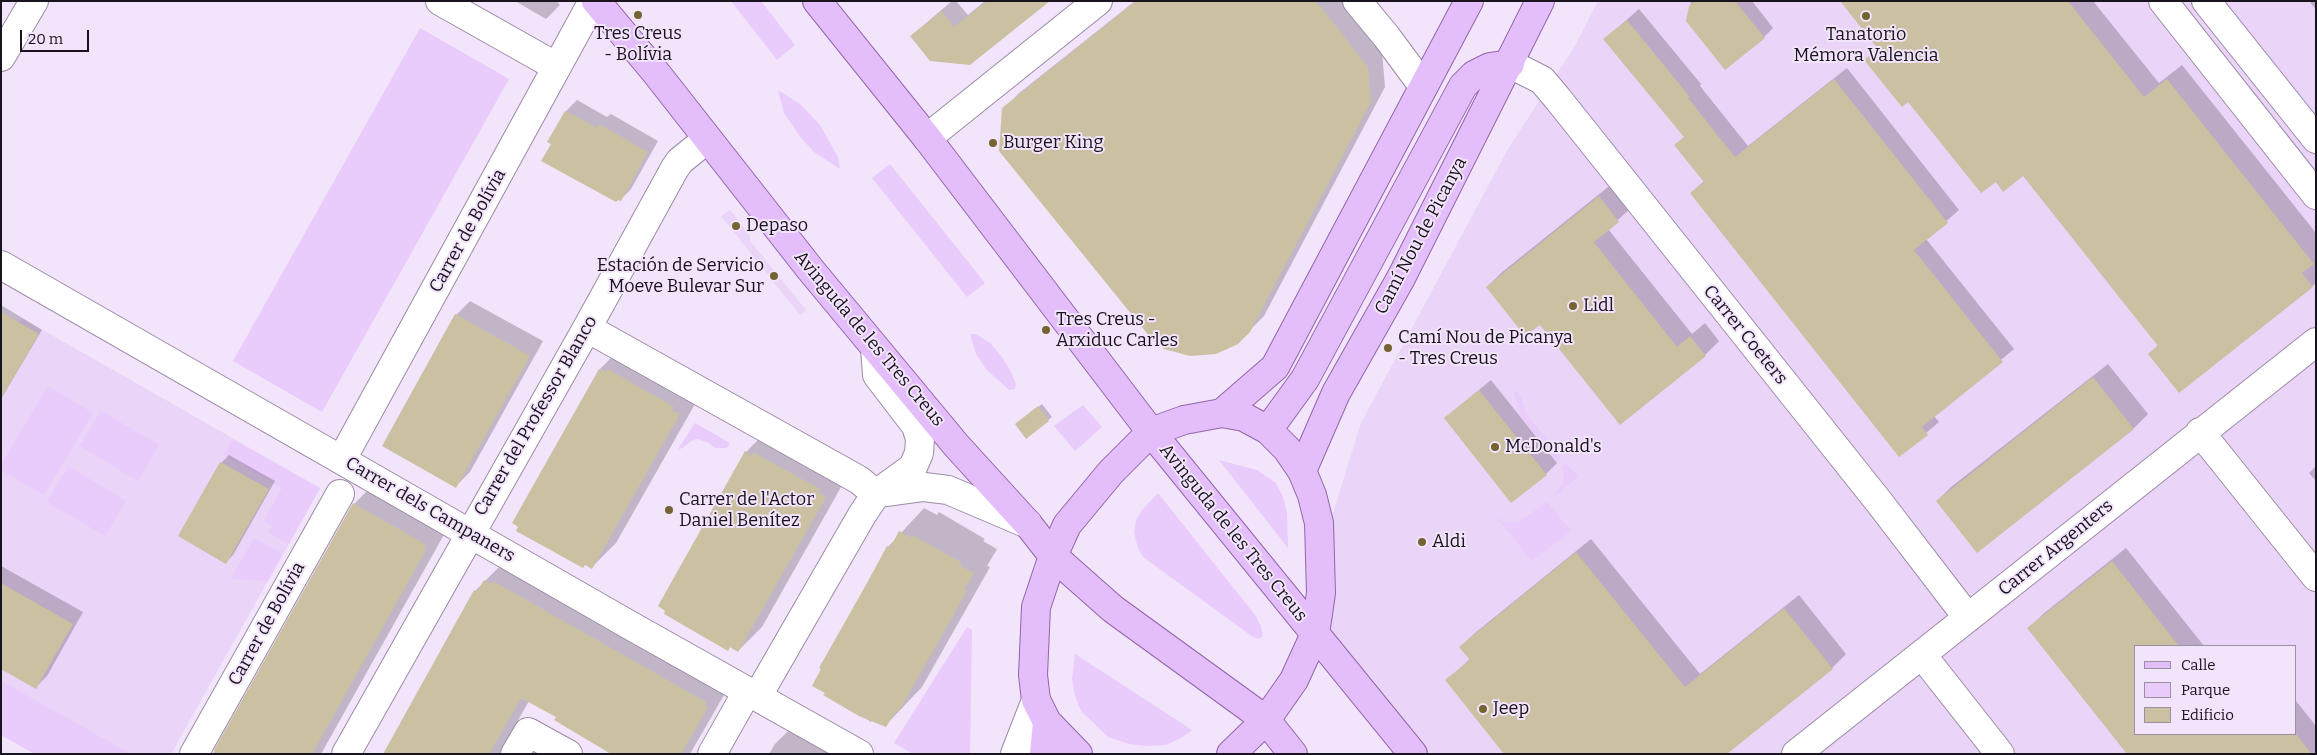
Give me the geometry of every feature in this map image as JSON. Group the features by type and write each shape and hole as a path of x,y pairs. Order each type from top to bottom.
{"main road":[{"name":"Avinguda de les Tres Creus","path":"594,1 657,74 875,348 956,445 1028,524 1053,556 1113,610 1266,720 1293,754"},
{"name":"Avinguda de les Tres Creus","path":"817,1 927,138 1151,432 1413,754"},
{"path":"1222,413 1275,367 1469,1"},
{"name":"Camí Nou de Picanya","path":"1302,471 1336,393 1401,278 1510,64 1534,8"},
{"path":"1268,430 1305,379 1464,86 1474,75 1490,67 1510,64"},
{"name":"Avinguda de les Tres Creus","path":"1044,754 1042,711 1033,675 1036,607 1053,556 1067,525 1111,472 1151,432 1184,420 1222,413 1244,417 1268,430 1287,449 1302,471 1312,495 1319,523 1321,593 1315,634 1294,680 1266,720 1231,754"},
{"path":"1042,711 1078,754"}],"street":[{"path":"1,57 34,1"},
{"path":"440,1 557,67"},
{"name":"Carrer de Bolívia","path":"342,459 594,1"},
{"path":"927,138 1098,1"},
{"path":"1357,1 1423,86"},
{"path":"2163,1 2316,195"},
{"path":"2206,1 2316,139"},
{"name":"Carrer Coeters","path":"1510,64 1542,80 1558,99 1879,502 1968,618"},
{"name":"Carrer del Professor Blanco","path":"346,754 587,328 675,168 680,161 707,139"},
{"name":"Carrer dels Campaners","path":"1,265 752,695 859,754"},
{"path":"587,328 859,480 876,494 924,487 948,490 1028,524"},
{"name":"Carrer Argenters","path":"1796,754 2316,342"},
{"path":"712,754 752,695 876,494 913,467 919,453 920,439 916,426 877,375 875,348"},
{"path":"2200,432 2316,577"},
{"name":"Carrer de Bolívia","path":"194,754 340,494"},
{"path":"1922,655 2000,754"},
{"path":"1015,754 1042,711"},
{"path":"515,754 528,732 568,754"}],"shaded area":[{"path":"1598,1 2316,1 2316,754 1412,754 1324,637 1327,532 1361,423 1508,149 1575,46"},
{"name":"Estación de Servicio Moeve Bulevar Sur","path":"730,210 750,236 750,241 806,310 800,315 721,216"},
{"path":"1,312 19,322 22,318 320,488 171,754 35,754 1,735"}],"green space":[{"path":"731,1 761,1 795,45 777,60"},
{"path":"420,28 509,79 322,412 233,361"},
{"path":"778,90 800,104 820,125 838,157 840,169 814,152 801,138 784,113"},
{"path":"890,164 985,283 967,297 872,178"},
{"path":"970,334 976,334 990,343 1002,357 1016,384 1015,389 1009,390 986,369 976,354"},
{"path":"48,386 93,413 44,495 1,470 1,465"},
{"path":"1513,389 1521,397 1526,414 1561,457 1557,461 1521,416"},
{"path":"1083,405 1102,427 1075,451 1054,426"},
{"path":"101,411 159,445 138,481 80,446"},
{"path":"695,423 730,443 727,448 715,448 707,442 697,439 678,449"},
{"path":"233,440 320,488 289,544 268,532 272,526 264,521 282,488 224,455"},
{"path":"1219,460 1257,470 1276,483 1283,497 1287,513 1288,548"},
{"path":"1566,463 1578,477 1554,496 1563,484 1564,472 1561,467"},
{"path":"68,466 126,501 105,536 47,502"},
{"path":"1158,493 1255,615 1261,626 1263,636 1259,639 1253,637 1143,557 1138,548 1134,533 1136,520 1142,510"},
{"path":"1547,502 1571,531 1532,561 1495,515 1503,522 1517,523"},
{"path":"254,538 283,554 268,581 231,579"},
{"path":"967,627 972,630 970,754 913,754 894,743"},
{"path":"1075,654 1192,730 1166,745 1147,746 1129,744 1108,737 1081,711 1075,696 1072,679"},
{"path":"1,681 131,754 35,754 1,735"}],"building":[{"path":"987,1 1050,1 970,65 930,61 910,36 942,11 954,27"},
{"path":"1136,1 1316,1 1368,67 1371,102 1250,332 1238,344 1216,354 1190,356 1164,349 1154,342 999,151 1002,108"},
{"path":"1696,1 1735,1 1765,38 1725,70 1686,21 1689,6"},
{"path":"1840,1 2068,1 2144,97 2167,79 2314,264 2302,273 2313,287 2179,393 2148,354 2158,346 2023,176 2003,192 1996,182 1981,193 1908,102 1902,107 1864,60 1878,49"},
{"path":"1627,20 1690,97 1688,98 1735,157 1834,79 1948,223 1914,250 2003,362 1922,427 1928,435 1899,457 1690,193 1704,182 1674,145 1684,137 1603,39"},
{"path":"565,111 597,128 599,124 648,152 621,201 618,200 616,202 541,161 551,144 547,142"},
{"name":"Lidl","path":"1599,196 1619,222 1594,242 1677,347 1690,336 1706,356 1620,425 1540,325 1525,336 1486,287"},
{"path":"1,312 39,334 1,399"},
{"path":"455,314 530,356 456,488 382,446"},
{"path":"599,369 606,372 608,369 674,407 672,411 680,414 592,569 585,565 583,568 516,531 518,527 512,523"},
{"path":"2093,377 2134,429 1977,553 1936,501"},
{"name":"McDonald's","path":"1479,390 1547,475 1511,503 1444,418"},
{"path":"1038,406 1049,421 1026,439 1015,424"},
{"path":"745,451 752,456 754,453 820,489 818,492 826,497 738,652 730,647 728,651 664,614 665,611 658,606"},
{"path":"220,462 269,489 226,564 178,536"},
{"path":"353,503 425,544 424,547 427,548 312,754 216,754 214,750"},
{"path":"899,531 912,538 914,536 950,556 962,563 960,566 974,573 964,590 967,591 903,704 886,727 859,716 823,695 825,693 812,686 821,669 819,668 887,546 890,548"},
{"path":"1576,552 1685,687 1784,608 1833,669 1727,754 1504,754 1445,680 1470,660 1459,647"},
{"path":"2112,561 2178,645 2134,645 2134,735 2297,735 2312,754 2127,754 2027,628"},
{"path":"484,580 491,584 493,581 706,702 705,705 708,707 681,754 611,754 554,720 556,717 521,698 489,754 383,754 474,590 477,592"},
{"path":"1,583 73,624 36,689 1,669"}],"place":[{"name":"Tres Creus - Bolívia","path":"638,15"},
{"name":"Tanatorio Mémora Valencia","path":"1866,16"},
{"name":"Burger King","path":"993,143"},
{"name":"Depaso","path":"736,226"},
{"name":"Estación de Servicio Moeve Bulevar Sur","path":"774,276"},
{"name":"Lidl","path":"1573,306"},
{"name":"Tres Creus - Arxiduc Carles","path":"1046,330"},
{"name":"Camí Nou de Picanya - Tres Creus","path":"1388,348"},
{"name":"McDonald's","path":"1495,447"},
{"name":"Carrer de l'Actor Daniel Benítez","path":"669,510"},
{"name":"Aldi","path":"1422,542"},
{"name":"Jeep","path":"1483,709"}]}
